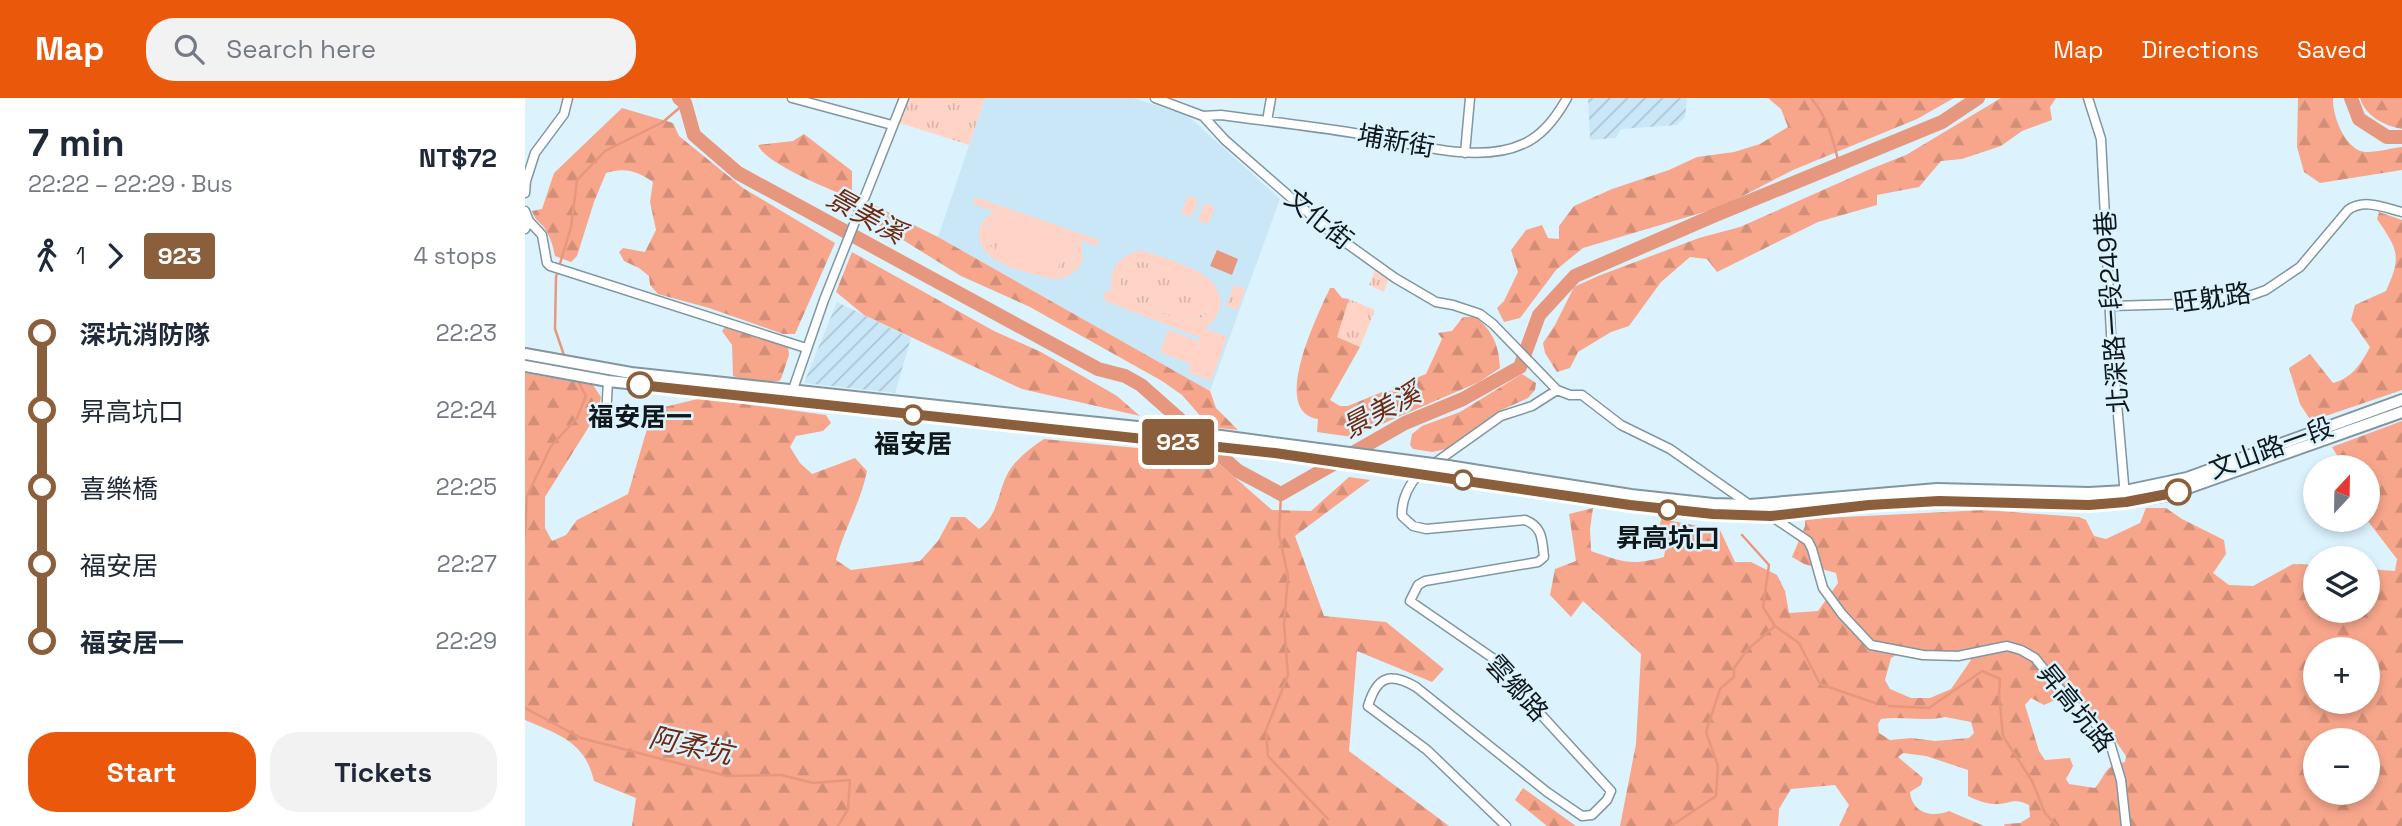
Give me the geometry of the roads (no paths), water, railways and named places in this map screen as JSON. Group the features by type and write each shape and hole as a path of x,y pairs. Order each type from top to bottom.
{"main road":[{"path":"527,361 594,373 1069,425 1592,494"},
{"path":"594,373 608,381 791,396"},
{"name":"文山路一段","path":"1592,494 1713,514 1771,516 1869,505 1939,501 2089,505 2187,478 2402,400"},
{"name":"文山路一段","path":"1592,494 1750,505 1937,489 2089,493 2125,497 2168,495 2402,411"}],"street":[{"path":"525,193 535,153 564,114 568,98"},
{"path":"792,98 892,125"},
{"path":"791,396 824,300 904,98"},
{"name":"文化街","path":"1155,98 1171,100 1203,116 1225,140 1328,230 1395,278 1431,301 1480,314 1493,324 1554,388"},
{"path":"1267,121 1271,98"},
{"path":"1465,153 1470,98"},
{"name":"埔新街","path":"1203,116 1221,115 1267,121 1465,153 1497,152 1524,144 1545,128 1567,98"},
{"name":"北深路一段249巷","path":"2088,98 2101,139 2111,334 2125,497"},
{"name":"旺躭路","path":"2111,306 2181,304 2252,295 2266,290 2301,267 2356,204 2402,212"},
{"path":"525,211 527,225 543,235 549,266 807,348"},
{"path":"606,417 608,381"},
{"name":"雲鄉路","path":"1506,826 1427,750 1368,706 1376,687 1399,677 1416,687 1547,792 1582,816 1592,815 1607,800 1611,790 1534,707 1497,661 1410,601 1418,585 1425,581 1538,562 1544,557 1542,534 1535,524 1525,520 1426,529 1413,526 1402,516 1401,507 1415,477 1501,416 1532,406 1554,388"},
{"name":"昇高坑路","path":"1554,388 1570,395 1582,395 1621,425 1670,449 1750,505 1808,541 1823,588 1842,614 1871,645 1923,655 1958,656 2007,646 2035,658 2069,700 2094,722 2110,743 2121,780 2126,826"}],"waterway":[{"name":"景美溪","path":"679,98 685,103 694,135 738,173 1098,369 1125,376 1141,385 1238,471 1281,494 1405,423 1463,399 1520,367 1539,315 1575,276 1942,122 1978,98"},
{"path":"1811,98 1826,121 1839,164"},
{"name":"景美溪","path":"2351,98 2359,119 2387,137 2402,137"},
{"name":"阿柔坑","path":"565,358 555,329 556,277 571,227 577,180 605,151 663,122 685,103"},
{"name":"阿柔坑","path":"525,535 527,496 551,446 577,418 586,396 577,379"},
{"path":"1281,494 1279,534 1288,576 1284,624 1288,675 1266,730 1268,756 1328,819"},
{"path":"1742,535 1769,565 1763,607 1775,626 1799,643 1820,684 1875,703"},
{"path":"1671,826 1716,796 1718,766 1706,732 1720,689 1734,677 1734,668 1747,650 1775,626"},
{"path":"1889,706 1929,708 1982,671 2000,679 2003,736 2032,781 2045,813 2057,826"},
{"name":"阿柔坑","path":"525,708 581,738 727,776 781,775 813,783 850,780 848,809 838,826"}],"place":[{"name":"福安居一","path":"640,385"},
{"name":"福安居","path":"913,415"},
{"name":"昇高坑口","path":"1668,510"}]}
